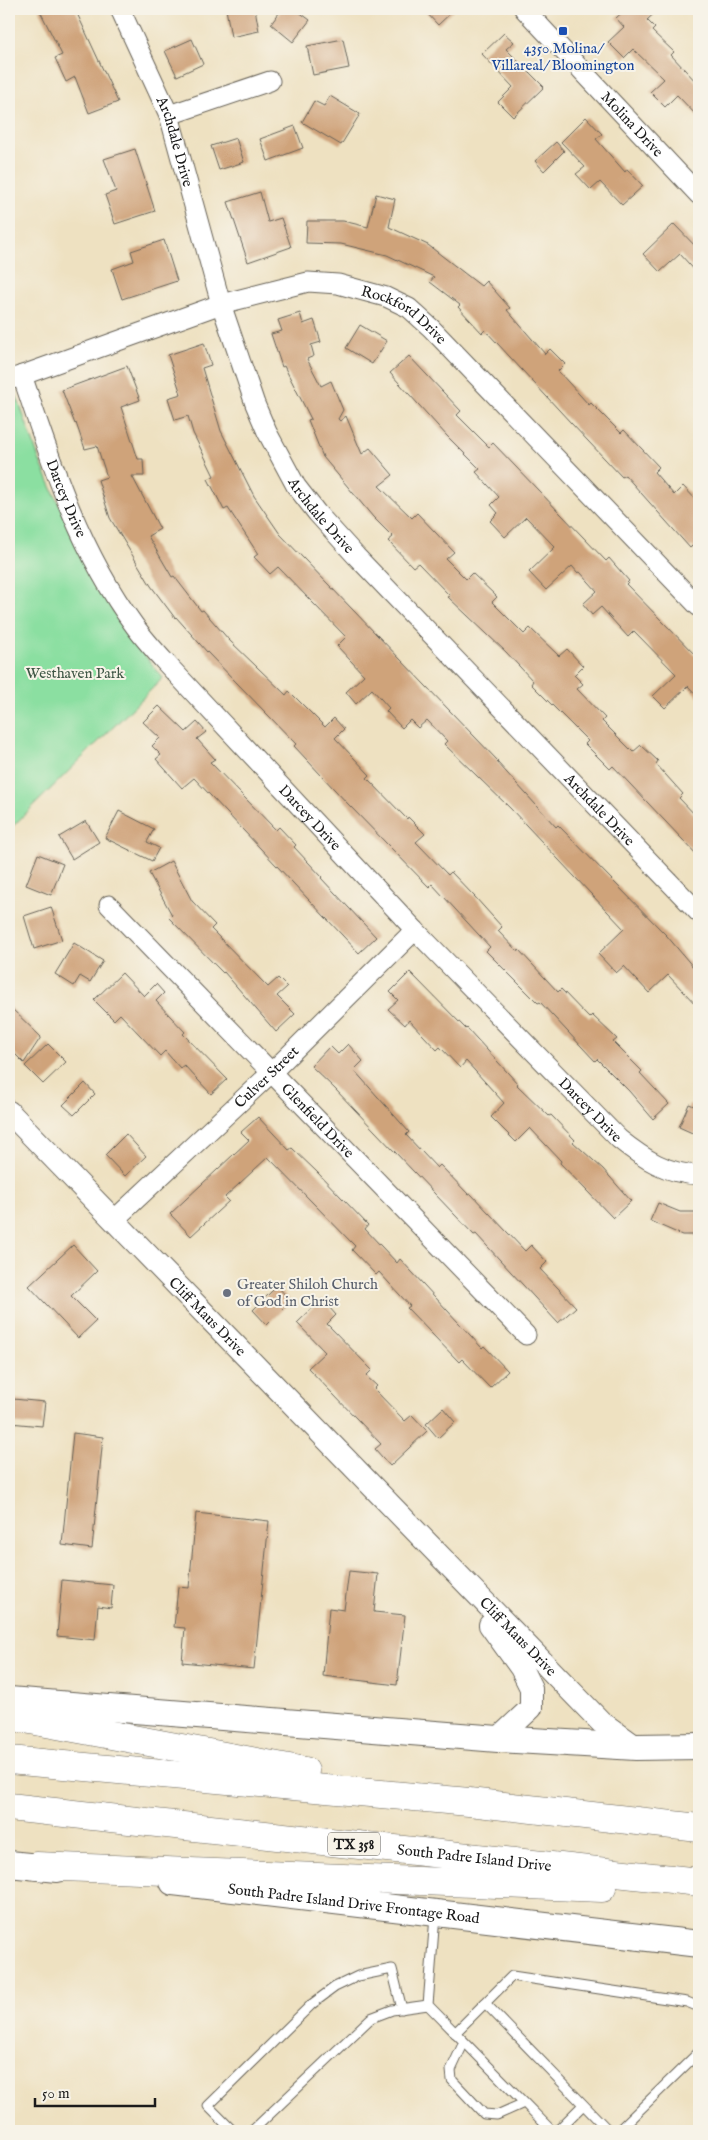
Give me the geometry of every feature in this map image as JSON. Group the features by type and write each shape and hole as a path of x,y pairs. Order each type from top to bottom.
{"highway":[{"path":"9,1716 469,1802"},
{"path":"9,1760 469,1802 699,1828"},
{"name":"South Padre Island Drive","path":"9,1807 699,1882"},
{"path":"36,1866 699,1892"}],"main road":[{"path":"9,1700 498,1739 636,1747 699,1746"},
{"name":"South Padre Island Drive Frontage Road","path":"9,1864 699,1944"}],"street":[{"name":"Archdale Drive","path":"120,9 169,116 221,304 255,404 283,464 306,500 356,556 699,912"},
{"name":"Molina Drive","path":"524,9 699,194"},
{"path":"169,116 270,81"},
{"name":"Rockford Drive","path":"15,377 221,304 308,282 338,284 386,297 409,308 431,328 699,607"},
{"name":"Darcey Drive","path":"15,377 72,513 95,562 134,626 179,678 415,930 619,1139 644,1159 659,1167 688,1175 699,1175"},
{"name":"Glenfield Drive","path":"109,905 526,1335"},
{"name":"Culver Street","path":"114,1220 272,1072 415,930"},
{"name":"Cliff Maus Drive","path":"9,1112 601,1722 636,1747"},
{"name":"Cliff Maus Drive","path":"406,1522 494,1629 522,1668 532,1688 531,1708 498,1739"}],"lane":[{"path":"435,1913 428,2005 552,2131"},
{"path":"233,2131 208,2106 312,2004 335,1987 358,1976 392,1970 402,2009"},
{"path":"455,2033 512,1976 687,2002 699,2008"},
{"path":"485,2004 609,2131"},
{"path":"252,2131 371,2018 392,2010 428,2005"},
{"path":"464,2042 451,2070 452,2080 484,2114 497,2115 524,2103"},
{"path":"618,2131 699,2052"},
{"path":"557,2131 583,2105"}],"green space":[{"name":"Westhaven Park","path":"15,391 39,459 90,575 130,637 163,678 9,830 9,394"}],"building":[{"path":"39,9 75,9 118,102 89,113 75,77 66,82 55,58 62,55"},
{"path":"226,9 255,9 259,31 231,37"},
{"path":"282,9 295,9 310,20 293,42 271,24"},
{"path":"423,9 455,9 438,25"},
{"path":"626,9 659,9 647,20 655,28 652,31 674,52 671,55 699,85 699,118 677,95 665,107 650,92 664,79 633,49 624,58 608,42 624,27 616,18"},
{"path":"504,33 514,42 506,49 544,87 513,117 498,102 513,87 482,54"},
{"path":"192,39 203,64 177,76 165,51"},
{"path":"343,39 349,68 313,75 307,46"},
{"path":"330,96 360,114 341,145 302,122 314,101 324,106"},
{"path":"586,117 602,134 596,139 625,172 627,169 643,186 622,205 600,182 591,190 576,174 585,167 561,142"},
{"path":"295,126 303,148 268,161 260,139"},
{"path":"236,138 244,162 219,170 211,146"},
{"path":"556,142 564,151 544,171 535,161"},
{"path":"135,149 155,211 115,224 105,195 116,191 104,159"},
{"path":"260,192 268,222 281,218 291,247 248,262 228,202"},
{"path":"376,194 395,199 389,227 428,245 481,286 486,281 510,308 507,310 545,354 550,349 565,364 558,371 589,405 591,403 621,433 624,430 659,467 654,472 674,495 683,486 699,503 699,554 692,546 690,548 625,475 622,477 485,330 482,333 458,307 460,305 430,282 434,277 387,255 341,244 306,243 307,221 343,221 368,227"},
{"path":"674,224 699,250 699,275 680,254 660,272 643,254"},
{"path":"164,240 177,281 122,299 112,269 134,261 131,251"},
{"path":"300,313 303,324 314,320 321,342 311,345 314,356 307,359 321,386 331,381 343,410 338,419 340,421 346,416 362,454 370,448 393,475 379,486 412,518 417,513 454,552 446,559 466,579 472,573 497,597 492,602 524,634 530,628 559,656 567,649 583,666 574,675 583,684 577,689 605,718 602,721 633,752 641,745 658,761 656,764 683,794 679,798 699,819 699,857 613,766 610,769 585,744 588,741 531,684 533,681 506,652 448,597 450,596 418,563 413,567 388,541 393,537 373,517 323,457 308,420 311,419 284,366 282,367 271,334 282,331 278,320"},
{"path":"360,325 387,341 372,364 346,348"},
{"path":"204,343 211,365 202,368 221,431 254,496 280,534 498,761 556,827 558,825 667,936 699,974 699,1008 668,975 649,993 624,966 616,973 598,954 624,929 510,808 444,744 447,741 427,720 418,728 410,720 402,728 386,711 389,708 372,689 356,704 346,692 364,675 337,646 346,637 278,567 270,574 254,557 258,554 228,508 224,510 208,479 214,476 193,433 188,416 175,420 168,398 181,394 168,355"},
{"path":"409,356 461,411 457,415 489,447 493,443 606,561 609,558 629,581 626,584 699,659 699,698 688,686 665,708 653,696 676,674 634,631 628,637 601,607 592,615 583,604 597,591 572,566 546,590 529,572 555,547 526,517 505,537 490,521 498,513 491,505 499,497 476,472 480,469 447,436 390,373"},
{"path":"127,366 140,400 121,407 138,459 143,459 144,476 132,476 160,529 148,536 172,577 174,576 201,611 203,610 229,640 286,695 289,691 325,727 334,718 344,729 335,738 370,775 367,778 407,819 408,817 425,834 416,842 448,875 451,872 475,897 502,927 498,931 518,952 519,950 558,992 561,989 589,1018 592,1015 617,1039 613,1042 642,1071 640,1073 669,1104 653,1119 629,1091 597,1059 595,1061 540,1002 538,1003 486,951 490,947 432,884 429,887 348,804 294,746 296,744 175,618 151,586 110,518 98,480 107,477 97,446 85,449 62,390"},
{"path":"159,706 186,732 197,722 206,732 197,739 215,759 210,762 276,830 279,827 296,845 294,847 321,878 376,937 359,953 194,778 182,788 156,759 161,755 152,746 160,738 143,722"},
{"path":"119,811 154,829 147,842 159,848 152,861 105,838"},
{"path":"86,821 99,842 72,859 59,837"},
{"path":"38,854 63,864 51,895 26,885"},
{"path":"171,861 192,901 215,925 211,929 268,987 278,978 287,987 277,996 295,1014 276,1032 224,972 169,918 172,915 149,873"},
{"path":"51,907 62,940 34,949 24,916"},
{"path":"74,943 103,961 90,982 80,976 74,986 55,974"},
{"path":"410,972 467,1028 517,1085 549,1116 551,1115 575,1140 573,1142 603,1169 631,1201 613,1218 560,1163 561,1161 530,1128 516,1142 491,1117 504,1103 466,1061 460,1068 440,1047 437,1050 409,1020 405,1025 388,1009 398,1000 390,992"},
{"path":"122,973 144,996 156,984 164,993 156,1001 185,1032 183,1034 227,1079 211,1094 184,1065 180,1068 165,1051 160,1056 120,1014 114,1020 94,1000"},
{"path":"9,1006 41,1037 24,1063 9,1048"},
{"path":"48,1044 66,1062 43,1084 25,1066"},
{"path":"348,1044 363,1061 354,1070 409,1132 406,1135 437,1168 440,1165 469,1195 471,1194 525,1251 531,1245 547,1262 540,1269 576,1307 558,1323 476,1234 474,1235 311,1066 330,1046 338,1054"},
{"path":"85,1083 95,1094 74,1115 63,1105"},
{"path":"689,1104 699,1108 699,1136 679,1127"},
{"path":"258,1117 289,1150 292,1148 317,1172 368,1225 365,1229 397,1263 400,1259 482,1348 484,1346 508,1371 490,1388 462,1359 459,1362 407,1308 410,1306 379,1272 376,1275 352,1250 355,1246 268,1157 225,1197 229,1201 191,1236 170,1214 249,1140 241,1132"},
{"path":"126,1134 146,1156 125,1176 105,1155"},
{"path":"658,1203 680,1212 699,1212 699,1235 682,1235 650,1221"},
{"path":"73,1245 97,1271 71,1296 96,1321 78,1338 29,1286"},
{"path":"277,1286 291,1301 267,1325 253,1310"},
{"path":"322,1299 336,1315 327,1324 372,1370 366,1376 377,1386 374,1389 405,1421 412,1415 427,1431 390,1466 375,1449 381,1444 308,1368 325,1352 297,1323"},
{"path":"13,1399 45,1402 42,1426 10,1423"},
{"path":"443,1408 455,1422 438,1438 426,1424"},
{"path":"73,1433 103,1437 92,1549 62,1545"},
{"path":"196,1513 269,1521 254,1669 182,1662 185,1628 174,1627 178,1587 189,1588"},
{"path":"349,1571 378,1574 374,1612 405,1615 397,1685 323,1676 329,1608 344,1610"},
{"path":"62,1580 113,1585 111,1608 98,1606 95,1640 57,1636"}],"place":[{"name":"4350 Molina/ Villareal/ Bloomington","path":"563,31"},
{"name":"Greater Shiloh Church of God in Christ","path":"227,1293"}]}
